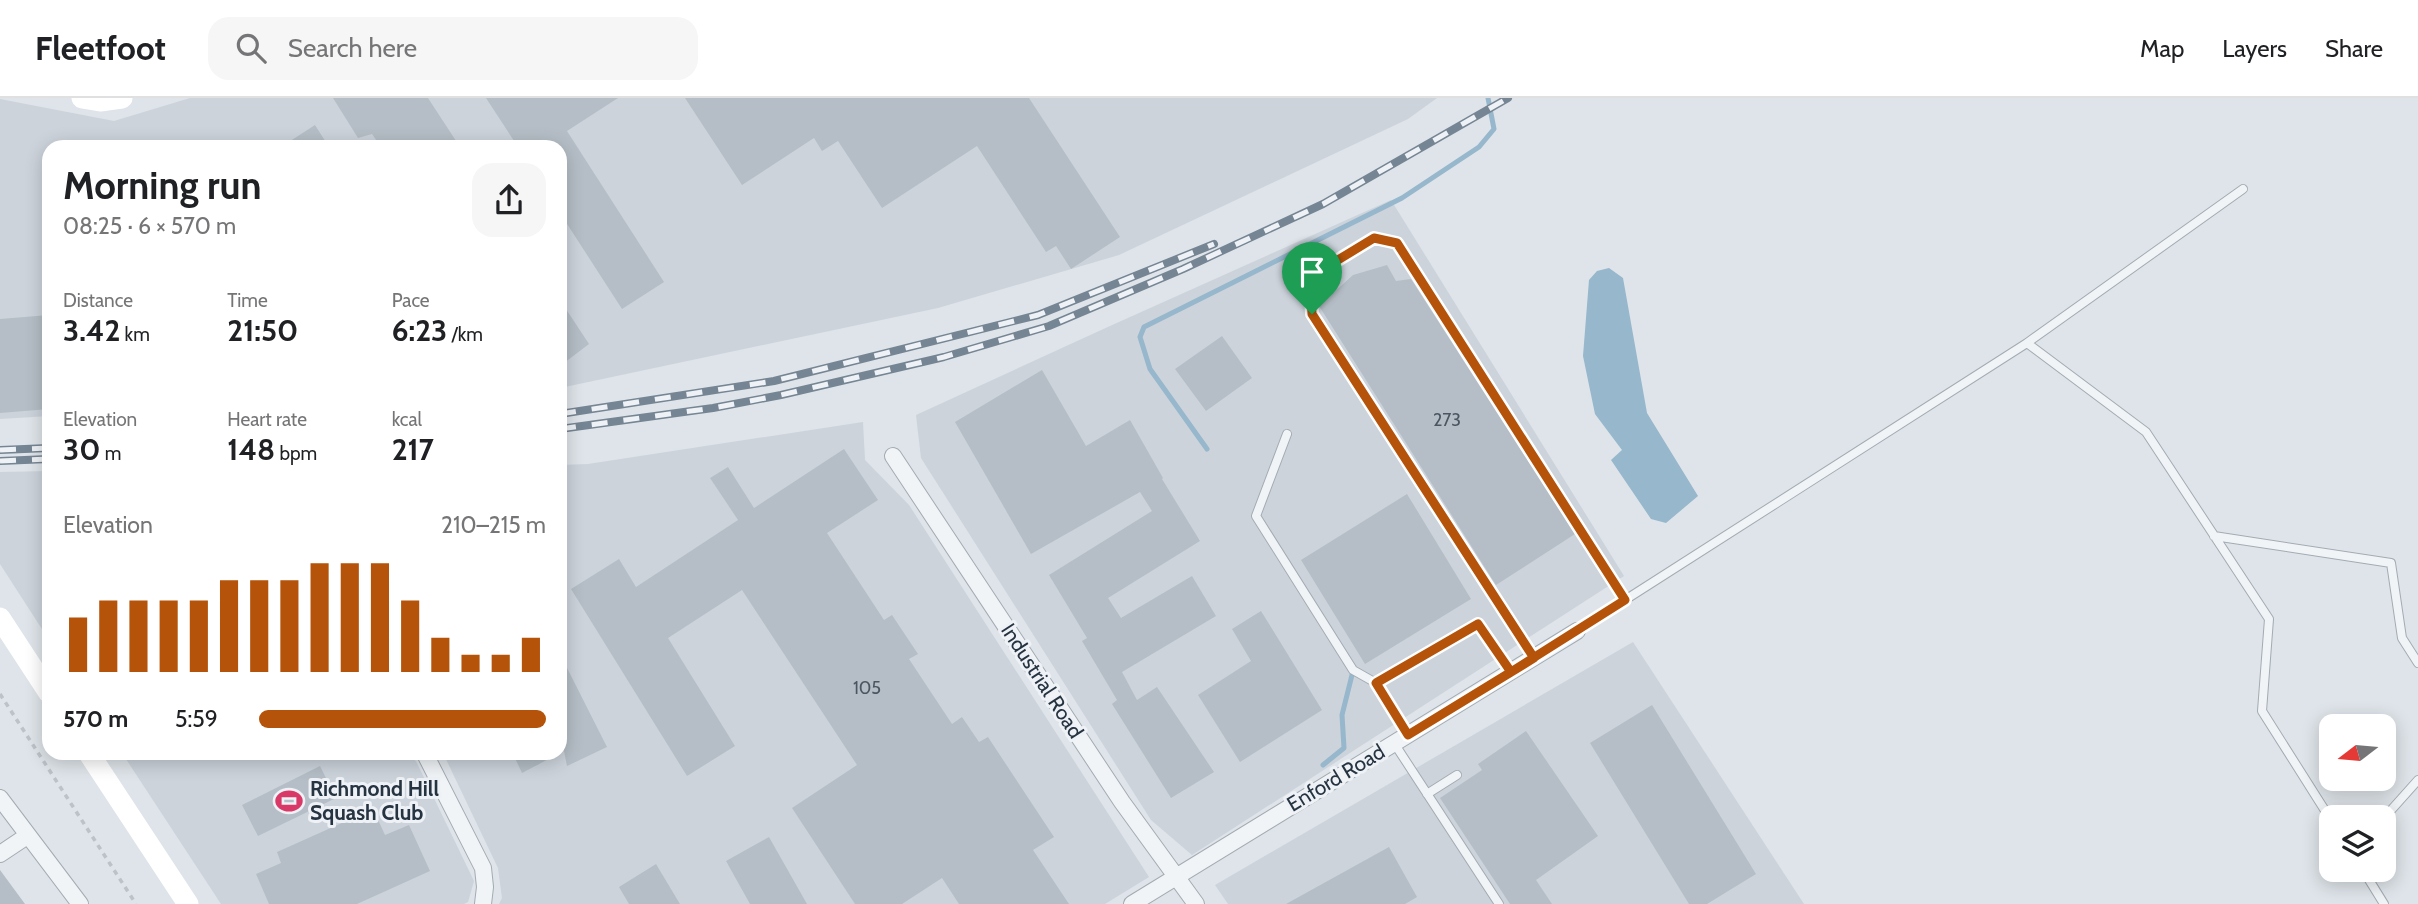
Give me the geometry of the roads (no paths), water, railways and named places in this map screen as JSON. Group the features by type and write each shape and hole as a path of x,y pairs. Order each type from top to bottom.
{"main road":[{"path":"82,98 100,101 122,98"},
{"path":"0,618 42,682"},
{"path":"93,760 188,904"}],"street":[{"name":"Industrial Road","path":"893,456 1122,802 1196,904"},
{"name":"Enford Road","path":"1132,904 1577,631"},
{"path":"428,760 483,869 483,904"},
{"path":"0,798 80,904"},
{"path":"0,854 27,836"}],"lane":[{"path":"1577,631 2027,343 2243,189"},
{"path":"1534,658 1312,314 1310,277 1374,238 1397,243 1625,600"},
{"path":"2027,343 2146,432 2269,619 2262,711 2322,805"},
{"path":"1287,434 1256,516 1353,670 1376,683 1427,794 1499,904"},
{"path":"2214,536 2390,563 2402,638 2418,663"},
{"path":"1376,683 1478,624 1511,672"},
{"path":"1427,794 1457,775"},
{"path":"2396,805 2418,780"},
{"path":"2370,882 2384,904"}],"water":[{"path":"1609,268 1623,278 1647,413 1698,496 1666,523 1651,519 1611,460 1622,450 1595,414 1583,356 1589,280 1597,271"}],"waterway":[{"path":"1207,449 1150,369 1140,337 1144,327 1402,198 1479,147 1494,129 1488,98"},
{"path":"1323,765 1344,748 1342,715 1352,675"}],"railway":[{"path":"567,428 713,408 781,395 944,357 1049,326 1183,269 1323,204 1508,98"},
{"path":"567,413 774,381 1038,315 1214,244"},
{"path":"0,450 42,448"},
{"path":"0,461 42,459"}],"place":[{"name":"Richmond Hill Squash Club","path":"289,801"}]}
